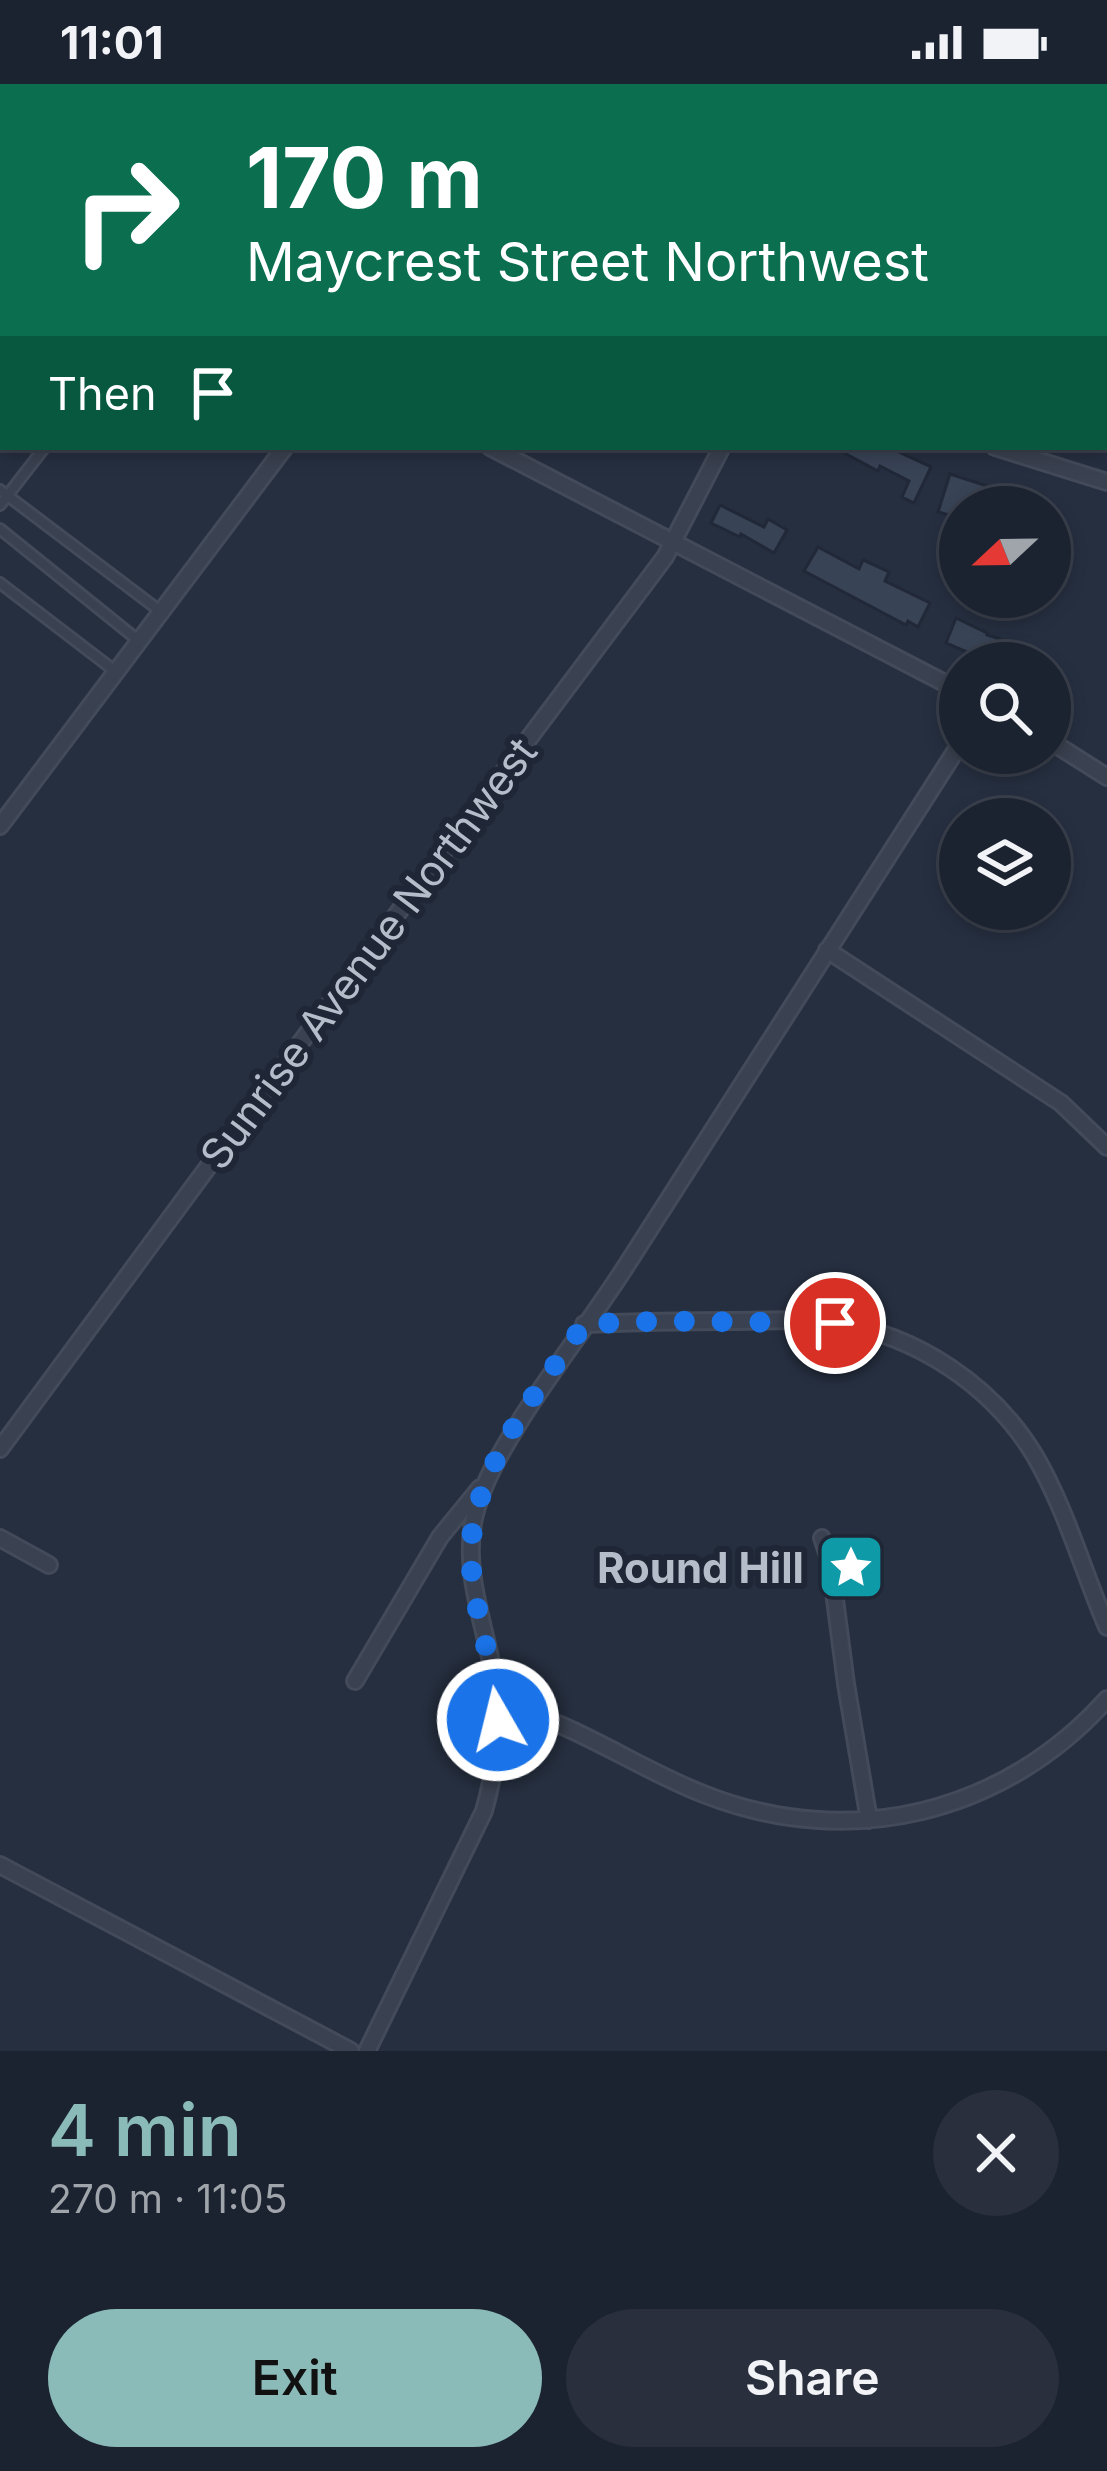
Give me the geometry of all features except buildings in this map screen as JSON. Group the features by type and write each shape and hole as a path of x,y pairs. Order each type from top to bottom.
{"street":[{"path":"0,826 283,450"},
{"path":"496,450 939,680"},
{"name":"Sunrise Avenue Northwest","path":"0,1449 673,542 720,450"},
{"path":"1005,450 1107,482"},
{"path":"1071,754 1107,777"},
{"path":"367,2051 484,1810 497,1750 497,1703 471,1566 475,1516 488,1480 506,1443 941,774"},
{"path":"827,950 1061,1103 1107,1148"},
{"path":"584,1324 835,1323 927,1353 970,1382 1000,1410 1036,1459 1107,1627"},
{"path":"355,1681 440,1537 488,1480"},
{"path":"0,1538 49,1565"},
{"path":"822,1538 830,1561 869,1820"},
{"path":"497,1703 548,1718 666,1778 752,1810 823,1821 926,1811 1005,1781 1058,1748 1107,1700"},
{"path":"0,1865 351,2051"}],"lane":[{"path":"0,505 4,492 42,450"},
{"path":"4,492 161,612"},
{"path":"0,529 139,641"},
{"path":"0,583 116,672"}],"place":[{"name":"Round Hill","path":"851,1567"}],"route":[{"path":"498,1720 471,1566 475,1516 506,1443 584,1324 835,1323"}]}
